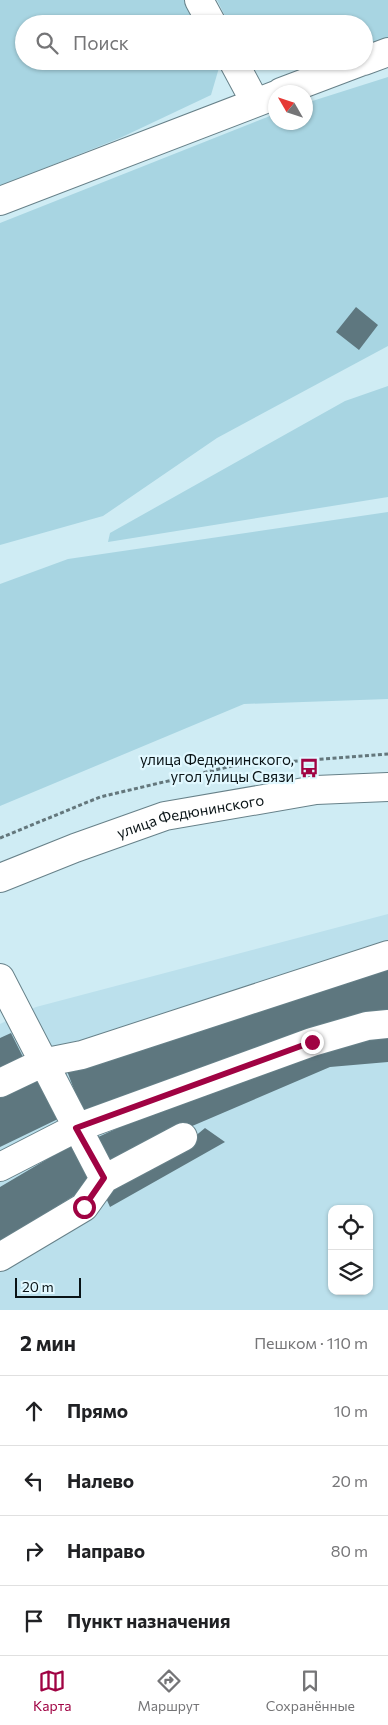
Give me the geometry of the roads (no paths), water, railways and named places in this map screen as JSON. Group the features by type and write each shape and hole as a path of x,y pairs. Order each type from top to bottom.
{"main road":[{"path":"199,0 207,15"},
{"path":"373,57 388,52"},
{"path":"0,201 265,98 241,70"},
{"path":"300,85 339,70"},
{"name":"улица Федюнинского","path":"0,878 75,848 165,816 312,790 388,787"},
{"path":"0,1082 42,1063 82,1055 388,955"},
{"path":"0,978 23,1020 42,1063 104,1178"},
{"path":"0,1167 76,1128 312,1042 367,1026 388,1024"},
{"path":"0,1257 84,1207 104,1178 184,1137"}],"place":[{"name":"улица Федюнинского, угол улицы Связи","path":"309,768"}]}
